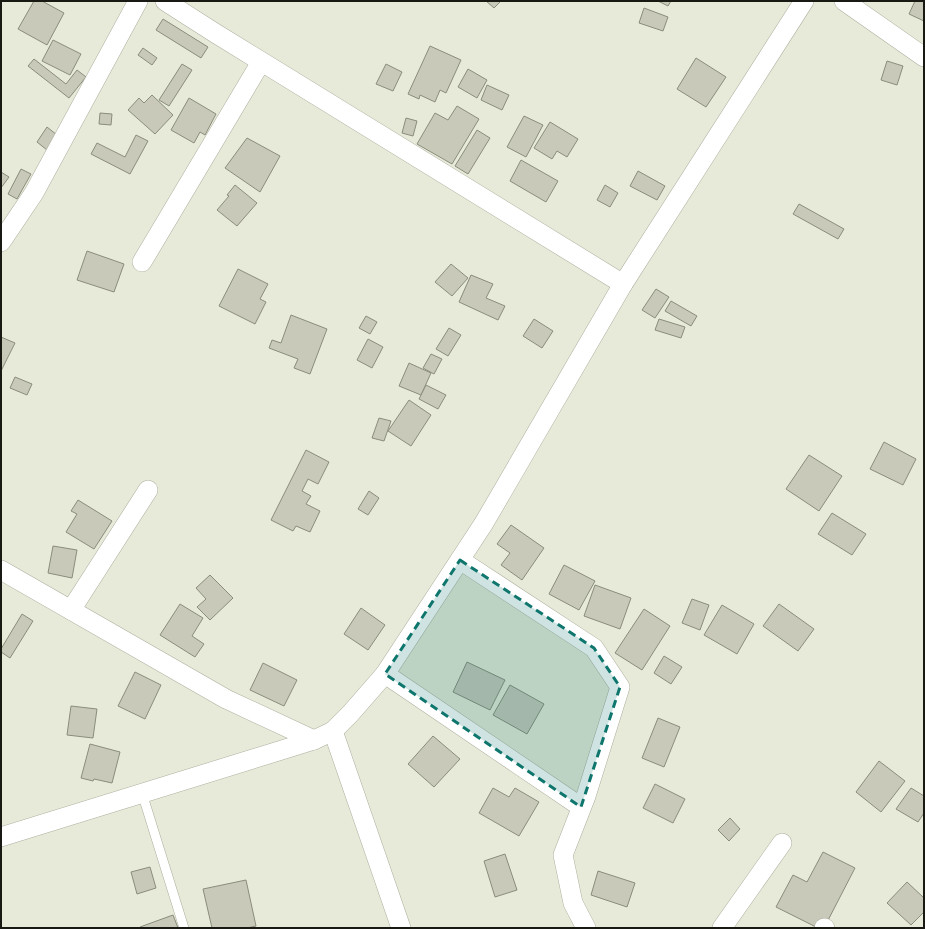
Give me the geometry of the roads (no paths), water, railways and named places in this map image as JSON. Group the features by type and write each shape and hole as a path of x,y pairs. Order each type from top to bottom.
{"street":[{"path":"1,242 34,193 138,1"},
{"path":"165,1 261,62 623,284"},
{"path":"1,836 314,740 333,731 350,714 385,674 460,560 484,522 623,284 804,1"},
{"path":"844,1 924,56"},
{"path":"142,262 261,62"},
{"path":"71,610 148,490"},
{"path":"460,560 594,648 620,687 581,808 563,855 573,903 586,928"},
{"path":"1,570 226,699 314,740"},
{"path":"385,674 581,808"},
{"path":"333,731 401,928"},
{"path":"722,928 782,843"}],"lane":[{"path":"142,792 184,928"}]}
